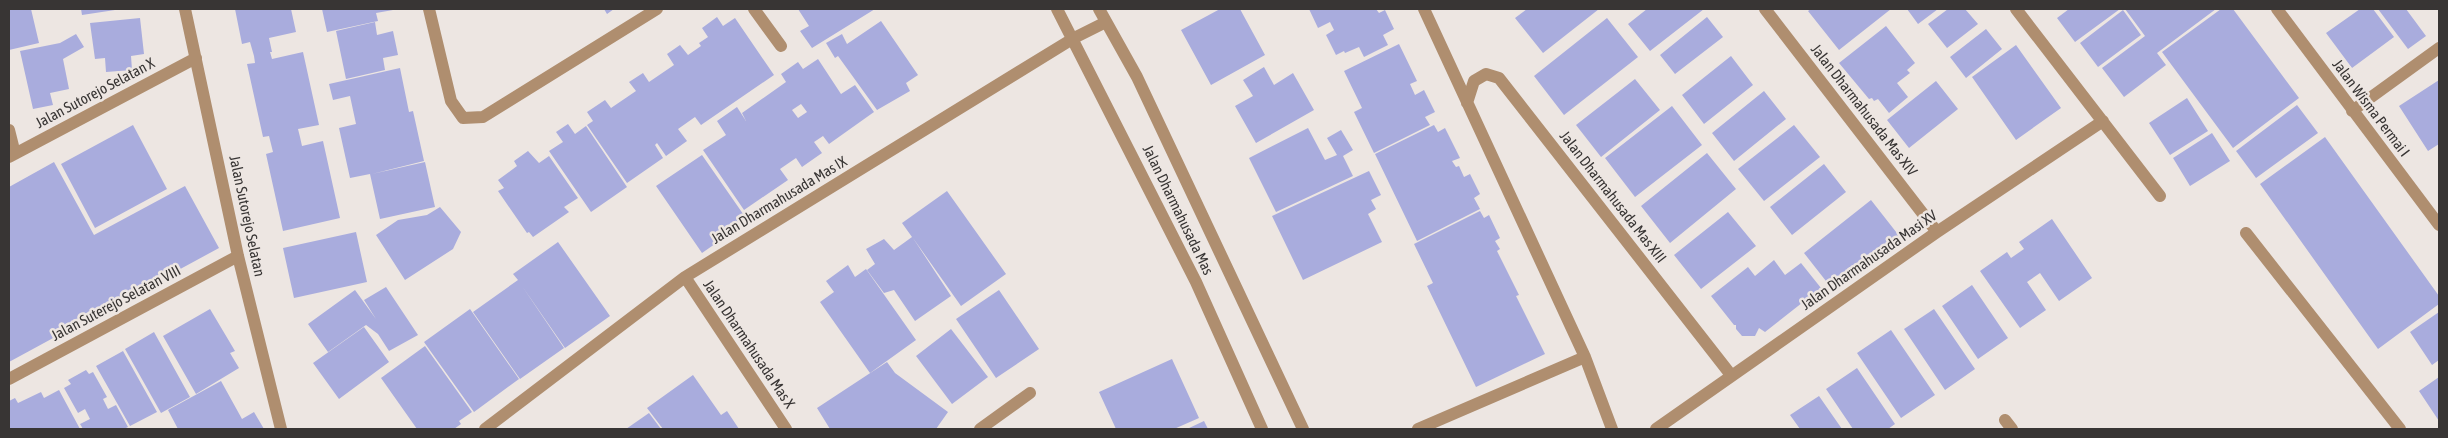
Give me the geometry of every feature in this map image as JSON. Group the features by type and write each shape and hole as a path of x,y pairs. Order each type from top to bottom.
{"street":[{"name":"Jalan Sutorejo Selatan","path":"185,9 238,256 280,429"},
{"path":"429,9 451,102 463,118 483,117 657,9"},
{"path":"754,9 781,46"},
{"name":"Jalan Dharmahusada Mas","path":"1057,9 1074,38 1196,282 1262,429"},
{"name":"Jalan Dharmahusada Mas","path":"1099,9 1137,77 1302,429"},
{"path":"1424,9 1585,357 1612,429"},
{"name":"Jalan Dharmahusada Mas XIV","path":"1765,9 1937,232"},
{"path":"2016,9 2160,196"},
{"name":"Jalan Wisma Permai I","path":"2277,9 2439,225"},
{"name":"Jalan Dharmahusada Mas IX","path":"486,429 684,277 1074,38 1106,22"},
{"path":"2352,111 2439,48"},
{"name":"Jalan Sutorejo Selatan X","path":"12,155 196,58"},
{"name":"Jalan Dharmahusada Mas XIII","path":"1467,103 1474,81 1486,74 1499,78 1732,374"},
{"name":"Jalan Dharmahusada Masi XV","path":"1656,429 1937,232 2103,121"},
{"path":"9,130 12,155"},
{"path":"2246,233 2400,429"},
{"name":"Jalan Suterejo Selatan VIII","path":"9,378 238,256"},
{"name":"Jalan Dharmahusada Mas X","path":"684,277 786,429"},
{"path":"1418,429 1585,357"},
{"path":"980,429 1030,393"}],"building":[{"path":"9,9 31,9 39,43 9,50"},
{"path":"81,9 115,9 115,10 82,15"},
{"path":"235,9 291,9 296,32 269,38 272,52 270,52 272,59 303,52 319,125 298,129 302,146 323,141 340,218 283,231 266,154 273,152 269,136 263,137 247,64 255,63 254,56 250,42 242,44"},
{"path":"322,9 393,10 376,13 378,21 327,32"},
{"path":"604,9 614,9 607,14"},
{"path":"798,9 875,9 812,48 800,31 809,26"},
{"path":"1220,9 1240,9 1265,55 1211,85 1181,30"},
{"path":"1309,9 1376,9 1379,13 1385,10 1394,29 1383,35 1388,45 1364,57 1359,47 1336,55 1326,35 1334,30 1330,22 1318,28"},
{"path":"1527,9 1599,9 1543,53 1515,18"},
{"path":"1647,9 1704,9 1650,51 1628,24"},
{"path":"1811,9 1891,9 1839,50 1808,11"},
{"path":"1907,9 1938,9 1918,24"},
{"path":"1948,9 1965,9 1978,24 1947,48 1928,24"},
{"path":"2069,9 2120,9 2075,42 2057,18"},
{"path":"2125,9 2216,9 2157,53 2166,65 2124,97 2102,68 2145,36"},
{"path":"2221,9 2233,9 2299,98 2233,148 2162,52"},
{"path":"2360,9 2373,9 2394,37 2352,68 2326,33"},
{"path":"2378,9 2406,9 2426,36 2408,49"},
{"path":"2123,10 2141,35 2098,67 2080,43"},
{"path":"717,17 723,26 735,18 774,75 701,125 695,117 678,129 687,141 666,156 657,143 655,145 663,158 627,183 587,125 593,121 587,112 605,100 611,108 636,91 629,82 643,73 649,82 674,65 667,54 680,45 688,55 701,46 699,43 708,37 702,28"},
{"path":"1707,17 1723,37 1675,74 1660,55"},
{"path":"140,18 144,54 131,56 132,70 106,72 105,58 95,59 90,23"},
{"path":"1607,18 1638,57 1564,115 1534,76"},
{"path":"881,21 918,75 906,83 910,91 877,110 838,56 835,58 826,43 842,34 847,44"},
{"path":"375,22 377,35 393,31 398,55 383,58 385,70 346,79 336,31"},
{"path":"1886,26 1915,63 1907,70 1910,73 1897,83 1908,97 1889,113 1878,99 1874,101 1872,98 1869,99 1839,63"},
{"path":"1986,29 2002,49 1966,78 1950,57"},
{"path":"76,34 84,47 63,59 69,89 50,93 53,105 33,109 20,51 60,43"},
{"path":"1399,44 1417,81 1410,84 1415,95 1424,90 1435,112 1425,117 1430,125 1374,153 1354,112 1362,108 1344,71"},
{"path":"2016,45 2061,108 2016,140 1972,77"},
{"path":"1731,56 1753,85 1704,124 1682,95"},
{"path":"818,59 841,94 855,85 874,112 829,144 823,136 814,142 822,153 802,167 796,158 780,169 788,180 744,210 703,150 726,135 717,121 737,107 746,121 742,113 786,82 781,74 798,62 803,69","holes":["801,104 807,112 798,118 792,110"]},
{"path":"1264,67 1274,85 1293,73 1314,110 1256,143 1235,106 1253,96 1243,80"},
{"path":"400,68 409,112 413,111 424,161 372,174 425,162 435,207 380,219 370,174 350,178 339,128 356,124 350,96 333,100 329,84"},
{"path":"1635,79 1660,110 1601,157 1576,125"},
{"path":"2439,80 2439,144 2428,151 2399,106"},
{"path":"1936,81 1958,109 1909,148 1887,120"},
{"path":"1764,91 1786,119 1734,161 1712,133"},
{"path":"2187,98 2208,131 2170,155 2149,123"},
{"path":"2297,105 2318,133 2256,178 2236,151"},
{"path":"1672,106 1702,145 1635,197 1605,158"},
{"path":"568,124 575,134 586,126 627,187 591,212 549,151 563,142 556,132"},
{"path":"133,125 167,189 95,228 61,164"},
{"path":"1434,125 1438,132 1445,128 1460,158 1452,161 1456,167 1459,166 1464,177 1470,174 1480,194 1474,198 1480,209 1417,241 1375,154"},
{"path":"1794,125 1820,157 1764,201 1738,169"},
{"path":"1308,128 1325,160 1337,155 1327,138 1341,130 1353,150 1343,156 1353,176 1276,212 1249,158"},
{"path":"2212,133 2230,161 2190,186 2173,158"},
{"path":"2325,137 2439,296 2439,304 2378,349 2260,184"},
{"path":"528,151 539,163 549,156 578,198 564,207 569,212 533,237 529,232 527,233 498,191 504,188 498,180 517,166 514,161"},
{"path":"1707,153 1736,189 1670,243 1641,206"},
{"path":"702,155 748,221 702,253 656,186"},
{"path":"54,162 94,235 185,186 219,248 9,362 9,187"},
{"path":"1824,164 1846,192 1792,235 1770,207"},
{"path":"1369,171 1381,195 1371,200 1376,209 1368,214 1382,242 1303,280 1272,216"},
{"path":"947,191 1006,274 961,306 913,238 951,296 915,321 894,290 884,293 867,270 875,264 866,249 884,239 894,250 912,237 902,223"},
{"path":"1871,200 1900,237 1833,290 1804,253"},
{"path":"440,207 461,232 453,249 405,280 376,235 398,220 427,215"},
{"path":"1480,211 1484,218 1489,215 1500,238 1495,241 1500,249 1497,251 1519,295 1516,296 1545,354 1476,387 1427,286 1433,283 1414,244"},
{"path":"1728,212 1756,246 1701,289 1674,255"},
{"path":"2052,219 2092,278 2059,301 2040,273 2027,282 2046,310 2020,328 1980,271 2007,252 2011,258 2024,249 2019,242"},
{"path":"356,232 367,282 294,298 283,248"},
{"path":"558,242 610,316 565,348 522,286 564,348 520,379 473,312 518,280 513,274"},
{"path":"1774,260 1785,275 1801,263 1821,288 1765,332 1759,328 1755,336 1742,336 1736,329 1736,325 1734,325 1711,296 1748,267 1755,276"},
{"path":"848,265 855,277 866,269 916,340 870,373 820,302 834,292 826,281"},
{"path":"1972,285 2008,338 1978,359 1942,306"},
{"path":"386,287 418,335 389,351 378,334 366,325 328,352 308,324 355,290 376,319 364,300"},
{"path":"999,290 1039,349 996,378 956,319"},
{"path":"210,309 235,351 230,353 239,368 196,394 163,336"},
{"path":"470,309 519,379 474,412 424,342"},
{"path":"1934,309 1975,369 1945,390 1904,329"},
{"path":"2439,312 2439,360 2432,365 2410,332"},
{"path":"364,327 389,362 339,399 313,363"},
{"path":"951,329 988,377 952,404 916,356"},
{"path":"1891,330 1935,395 1901,418 1857,353"},
{"path":"154,332 190,397 161,413 125,349"},
{"path":"425,346 472,412 459,421 461,424 454,429 417,429 381,378"},
{"path":"123,351 157,412 130,426 96,366"},
{"path":"1172,359 1199,418 1174,429 1116,429 1099,392"},
{"path":"887,362 895,373 948,412 936,429 830,429 817,408"},
{"path":"1857,368 1895,424 1888,429 1853,429 1826,389"},
{"path":"86,370 89,374 93,372 107,397 103,399 108,409 116,405 128,427 124,429 83,429 80,424 90,419 85,409 78,413 64,388 71,384 68,380"},
{"path":"693,375 721,415 727,411 739,429 663,429 647,408"},
{"path":"2439,377 2439,421 2419,391"},
{"path":"221,381 242,419 254,412 264,429 178,429 168,410"},
{"path":"59,390 80,429 9,429 9,401 15,398 18,403 41,392 44,398"},
{"path":"1819,396 1842,429 1800,429 1790,415"},
{"path":"649,413 661,429 626,429"},
{"path":"1204,421 1208,429 1187,429"}]}
